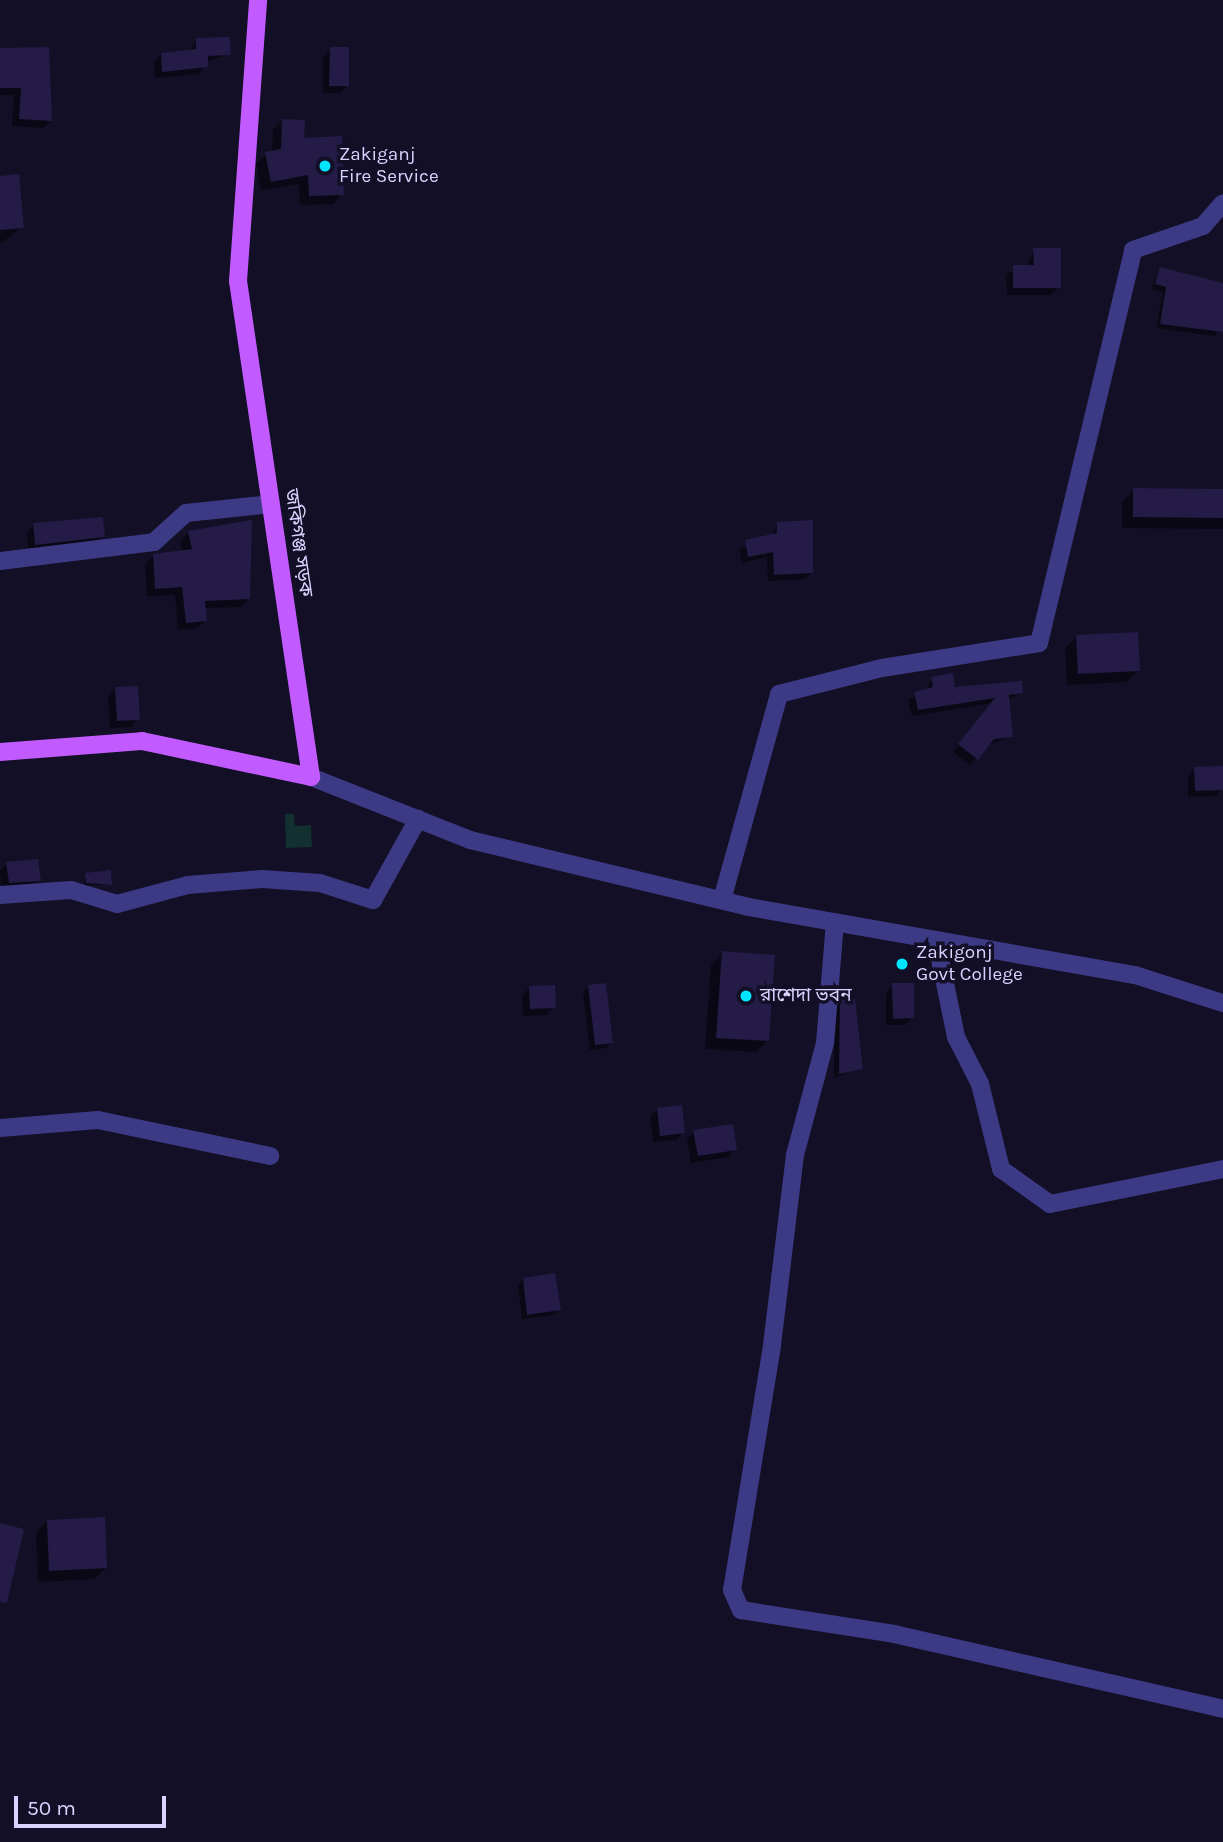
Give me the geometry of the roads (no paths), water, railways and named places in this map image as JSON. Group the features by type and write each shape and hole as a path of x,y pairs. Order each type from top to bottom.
{"main road":[{"name":"জকিগঞ্জ সড়ক","path":"258,0 238,281 311,777"},
{"path":"0,752 142,741 311,777"}],"street":[{"path":"722,900 779,694 881,668 1039,643 1133,250 1203,226 1223,203"},
{"path":"0,561 154,542 186,513 271,505"},
{"path":"311,777 470,840 722,900 1135,975 1223,1003"},
{"path":"0,895 71,890 117,904 188,885 262,879 320,883 373,900 418,819"},
{"path":"835,922 825,1043 795,1155 772,1346 732,1590 741,1609 894,1634 1223,1709"},
{"path":"936,940 956,1037 981,1084 1001,1169 1050,1204 1223,1169"},
{"path":"0,1128 98,1120 270,1156"}],"place":[{"name":"Zakiganj Fire Service","path":"325,166"},
{"name":"Zakigonj Govt College","path":"902,964"},
{"name":"রাশেদা ভবন","path":"746,996"}]}
